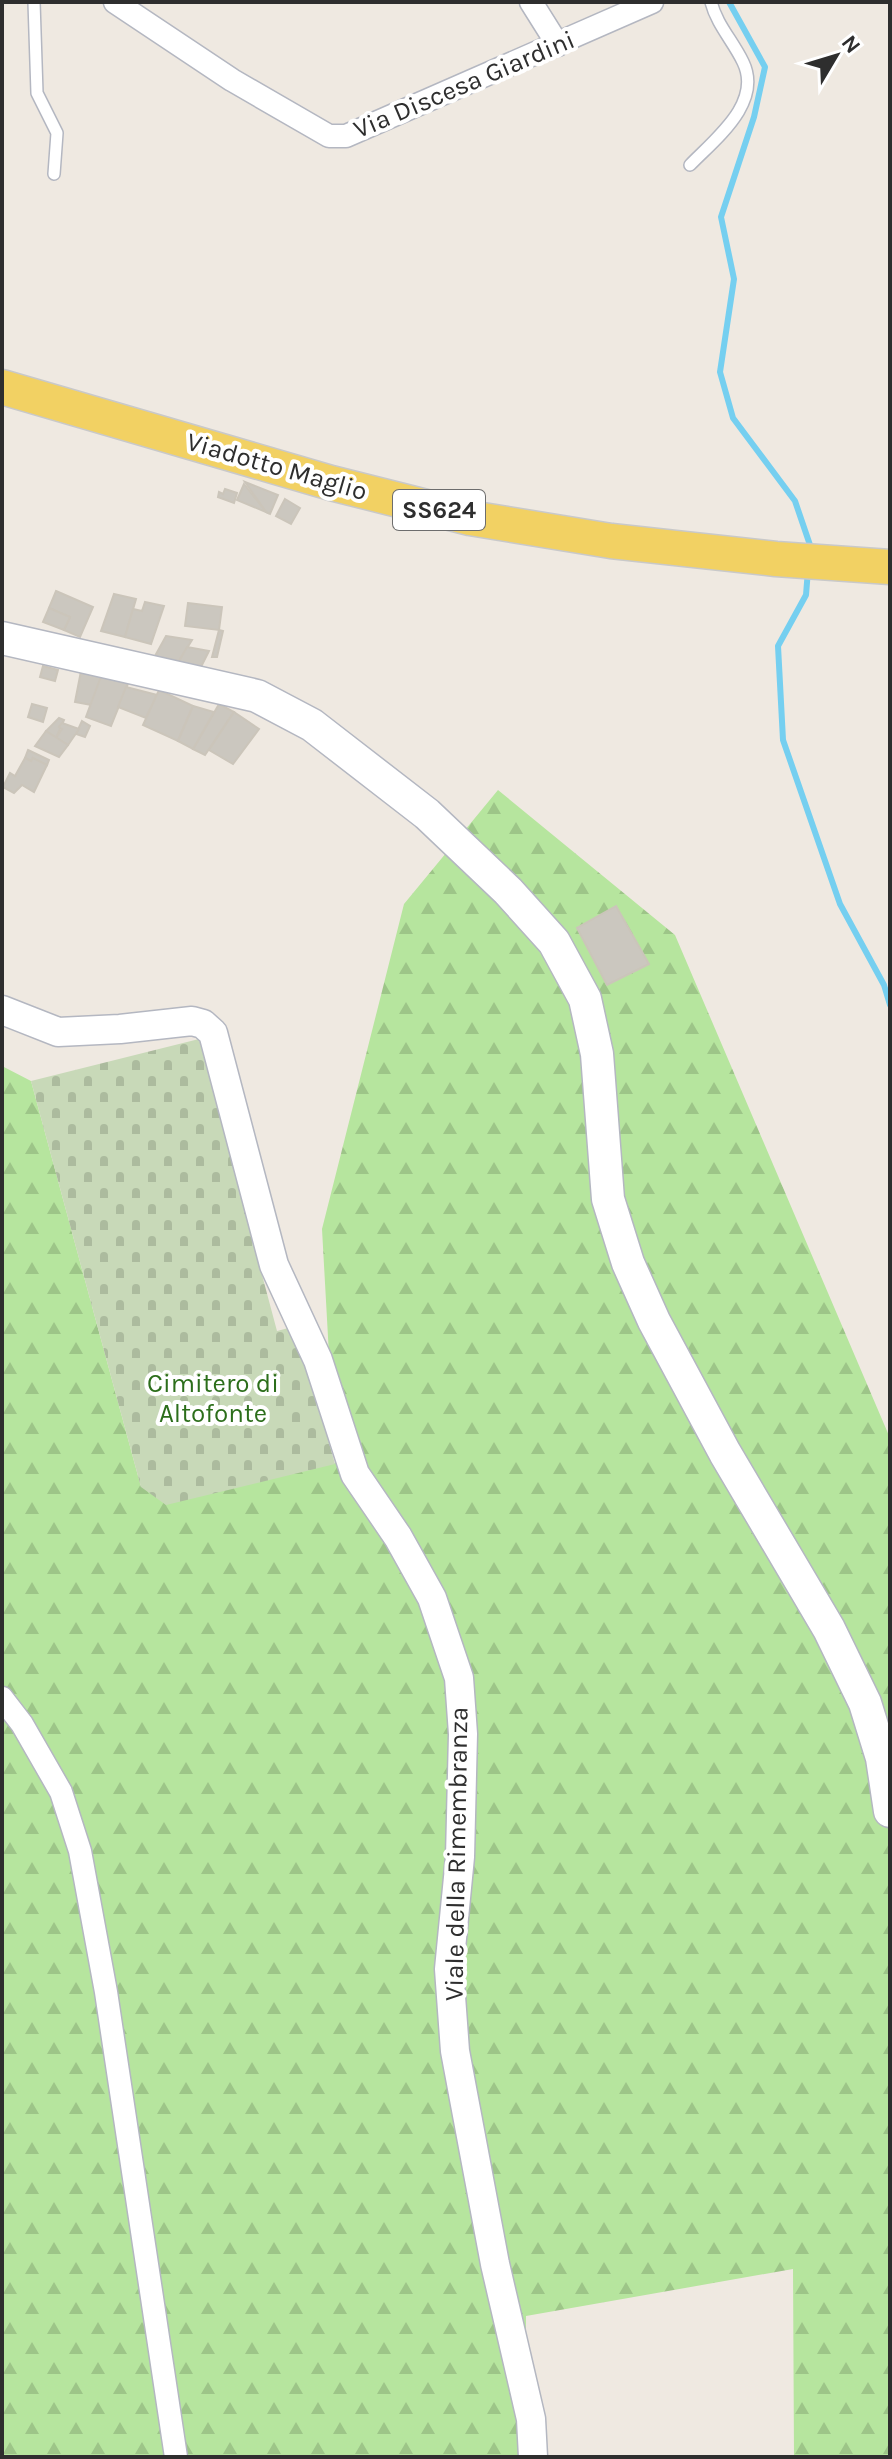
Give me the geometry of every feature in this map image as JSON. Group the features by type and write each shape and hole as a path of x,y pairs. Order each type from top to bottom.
{"main road":[{"name":"Viadotto Maglio","path":"2,387 331,483 470,518 611,541 776,559 890,567"},
{"path":"2,638 257,696 312,725 427,814 508,891 554,942 585,999 597,1054 608,1199 628,1263 654,1321 725,1453 829,1629 865,1703 882,1758 890,1811"}],"street":[{"name":"Via Discesa Giardini","path":"115,2 232,80 329,136 346,136 652,2"},
{"path":"531,2 558,45"},
{"name":"Viale della Rimembranza","path":"2,1010 58,1032 192,1021 203,1024 213,1033 274,1265 318,1360 355,1474 398,1537 432,1598 459,1678 463,1734 460,1857 449,1969 455,2051 495,2264 531,2419 533,2457"},
{"path":"2,1698 22,1724 61,1792 80,1851 106,1992 176,2457"}],"lane":[{"path":"34,2 37,93 57,133 54,174"},
{"path":"690,165 735,119 744,101 747,80 744,64 715,16 711,2"}],"green space":[{"path":"498,790 675,935 890,1438 890,2457 794,2457 793,2269 526,2316 525,2457 2,2457 2,1066 31,1081 141,1487 335,1463 322,1229 404,904"},
{"name":"Cimitero di Altofonte","path":"199,1039 277,1331 296,1326 335,1464 166,1505 141,1487 31,1081"}],"building":[{"path":"245,482 278,495 270,514 266,512"},
{"path":"244,484 266,512 237,500"},
{"path":"225,489 237,493 234,503 218,497 219,492 223,494"},
{"path":"285,499 300,508 291,524 276,516"},
{"path":"56,591 93,607 80,637 64,630 70,617 49,608"},
{"path":"114,594 136,599 125,637 101,631"},
{"path":"145,602 164,606 151,644 125,637 133,609 142,611"},
{"path":"188,603 222,607 219,630 185,626"},
{"path":"49,608 70,617 64,630 43,622"},
{"path":"219,630 223,631 217,657 212,657"},
{"path":"166,636 192,640 179,661 155,656"},
{"path":"187,647 209,651 201,667 178,663"},
{"path":"43,666 58,670 55,681 40,677"},
{"path":"82,666 103,671 92,705 75,702"},
{"path":"103,671 129,681 111,726 86,717"},
{"path":"126,687 157,695 146,718 118,707"},
{"path":"159,690 193,706 178,741 143,725"},
{"path":"32,704 47,708 43,722 28,717"},
{"path":"219,704 234,712 205,755 193,749"},
{"path":"193,706 214,712 193,749 178,741"},
{"path":"234,712 259,729 233,764 209,750"},
{"path":"59,718 64,720 56,738 46,731"},
{"path":"82,721 90,726 85,737 76,734"},
{"path":"62,723 79,729 68,745 56,738"},
{"path":"46,731 68,745 59,757 35,746"},
{"path":"28,750 49,760 47,765 33,758 31,761 25,758"},
{"path":"25,758 31,761 33,758 47,765 34,792 22,785 14,793 3,787 10,773 15,776"},
{"path":"616,906 649,964 607,985 577,928"}],"waterway":[{"path":"729,2 765,67 754,117 721,217 734,279 720,372 733,418 795,501 810,551"},
{"path":"808,570 806,595 778,646 783,740 840,904 884,985 890,1005"}]}
